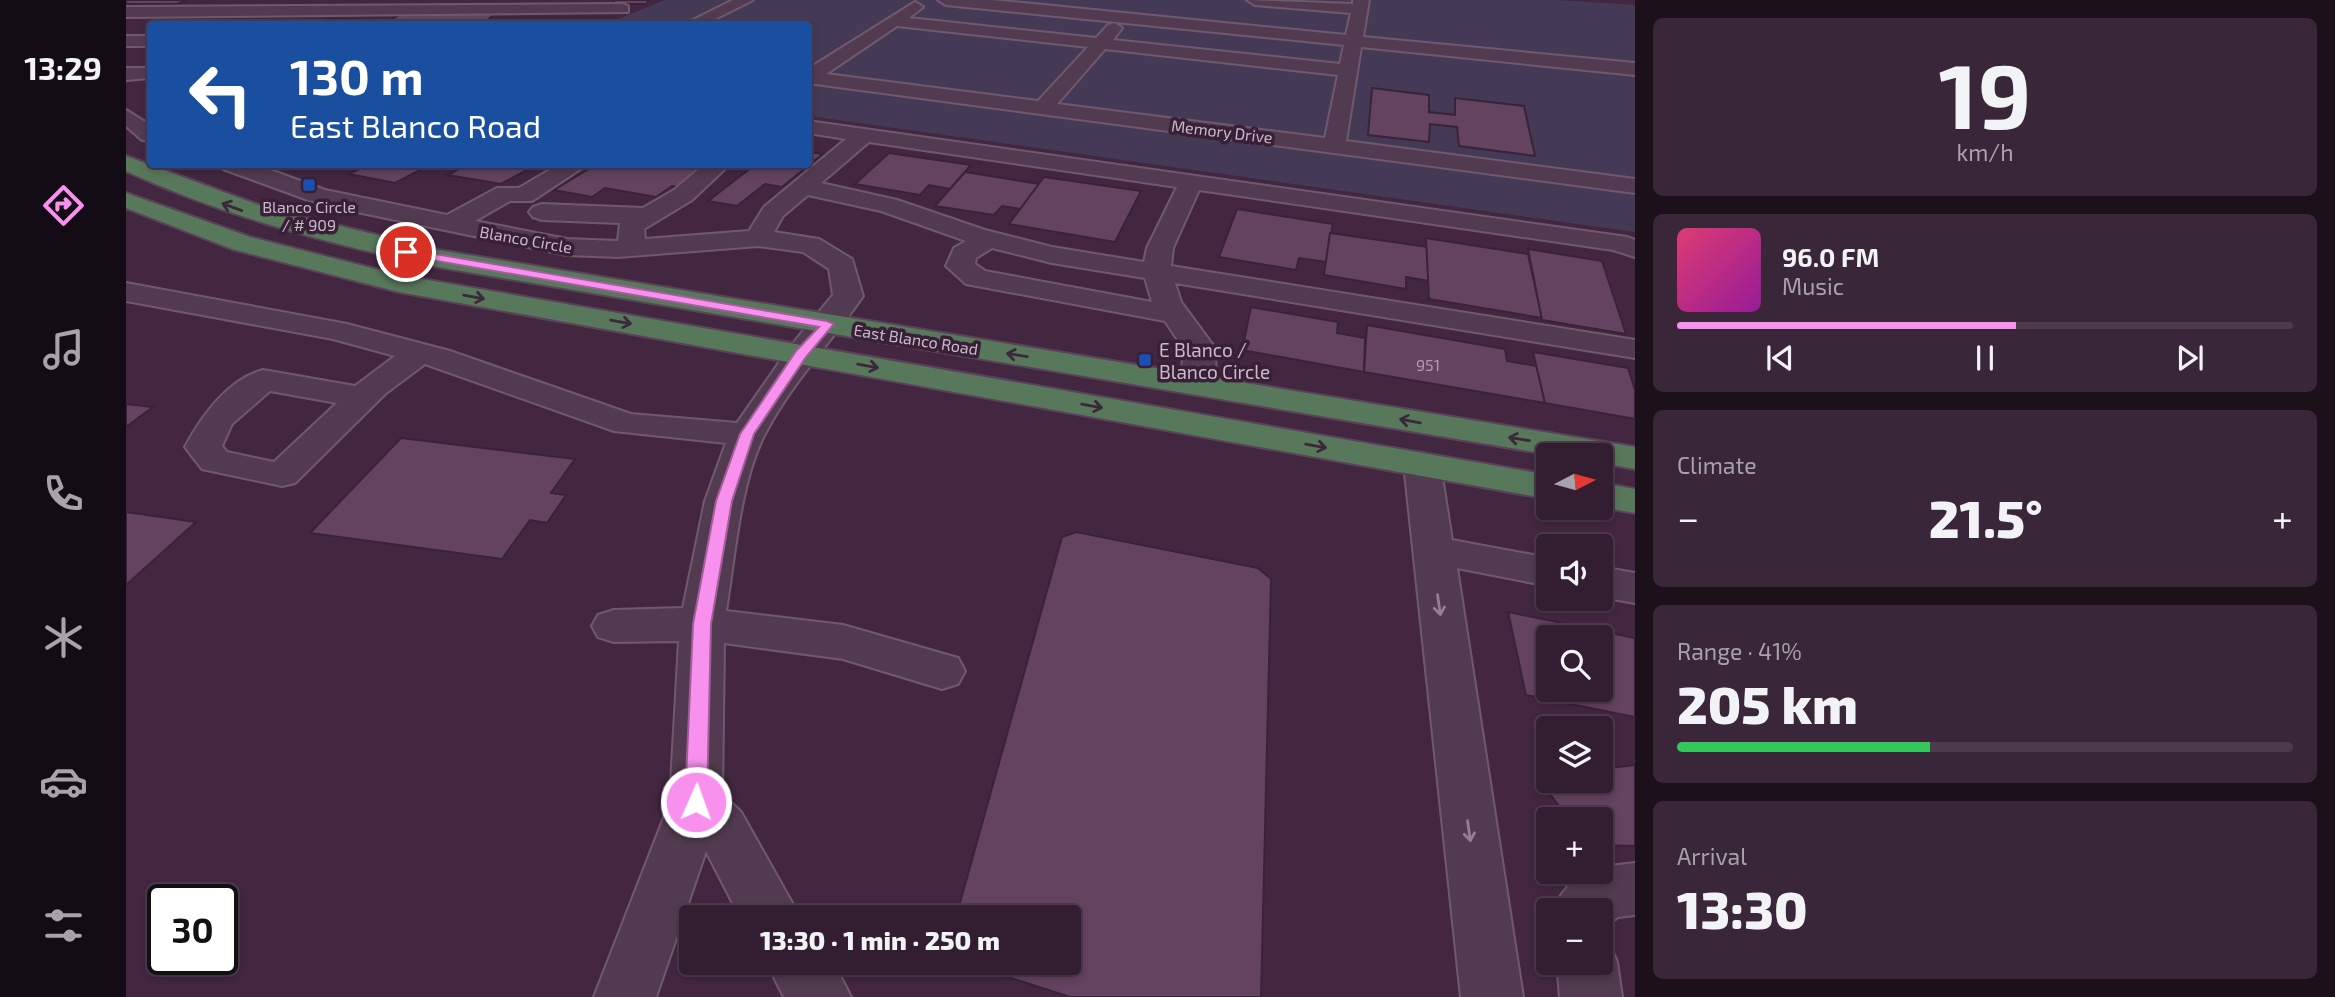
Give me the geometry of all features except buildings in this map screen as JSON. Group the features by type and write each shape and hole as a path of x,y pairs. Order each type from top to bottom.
{"highway":[{"name":"East Blanco Road","path":"126,163 177,187 269,220 354,242 485,268 1635,458"},
{"name":"East Blanco Road","path":"128,204 241,243 399,283 1536,485"},
{"path":"1614,497 1635,500"}],"street":[{"path":"700,21 745,0"},
{"path":"812,75 926,0"},
{"path":"946,0 1635,69"},
{"path":"1043,108 1139,0"},
{"path":"1255,0 1359,5 1334,146"},
{"path":"304,21 324,9"},
{"path":"126,12 622,9"},
{"path":"588,21 597,18"},
{"path":"894,21 1346,70"},
{"path":"126,22 147,22"},
{"path":"126,31 147,31"},
{"path":"126,41 147,41"},
{"path":"126,51 147,51"},
{"path":"126,62 147,62"},
{"path":"126,74 147,74"},
{"name":"Memory Drive","path":"812,77 1635,186"},
{"path":"126,86 147,86"},
{"path":"812,128 1618,243 1635,249"},
{"path":"758,238 773,212 864,135"},
{"name":"Blanco Circle","path":"243,168 328,198 449,225 567,247 632,248 758,238 810,245 842,265 848,296 801,354 747,434 724,501 702,624 696,802 625,997"},
{"path":"449,225 506,193 523,196 570,168"},
{"path":"632,248 631,226 682,195 714,168"},
{"path":"279,181 308,169"},
{"path":"1191,183 1160,248 1157,270 1167,303 1199,348 1199,384"},
{"path":"805,187 888,205 988,239 1052,255 1635,349"},
{"path":"542,212 646,216"},
{"path":"988,239 964,254 960,266 976,278 1142,310 1176,313"},
{"path":"126,292 336,330 420,353 626,424 747,434"},
{"path":"363,397 420,353"},
{"path":"1422,464 1492,997"},
{"path":"1432,551 1536,570"},
{"path":"1613,584 1635,588"},
{"path":"614,626 702,624 843,642 942,671"},
{"path":"696,802 722,829 764,905"},
{"path":"1598,898 1606,892 1635,889"},
{"path":"805,975 820,997"},
{"path":"1588,975 1591,997"}],"shaded area":[{"path":"665,0 1559,0 1635,5 1635,232 812,116 812,21 613,21"}],"place":[{"name":"Blanco Circle / # 909","path":"309,185"},
{"name":"E Blanco / Blanco Circle","path":"1145,360"}],"route":[{"path":"406,252 485,268 827,324 801,354 747,434 724,501 702,624 696,802"}]}
